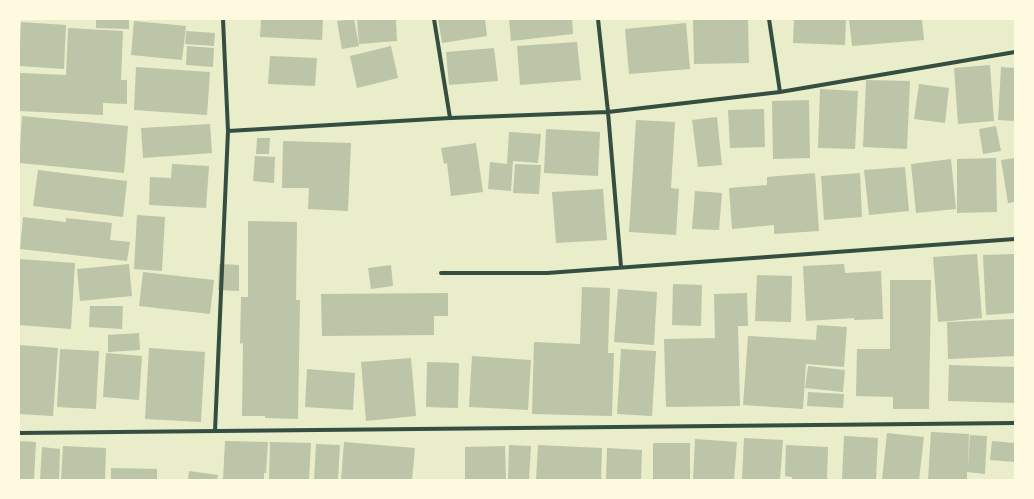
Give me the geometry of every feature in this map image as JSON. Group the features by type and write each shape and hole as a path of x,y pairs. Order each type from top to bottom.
{"street":[{"path":"215,431 228,130 223,19"},
{"path":"434,19 450,118"},
{"path":"598,19 608,112 621,267"},
{"path":"769,19 780,92"},
{"path":"228,130 450,118 608,112 780,92 1015,52"},
{"path":"441,273 547,273 1015,239"},
{"path":"19,433 1015,423"}],"building":[{"path":"96,19 129,19 129,29 96,28"},
{"path":"261,19 323,19 322,40 260,37"},
{"path":"354,19 359,46 342,49 337,21"},
{"path":"357,19 396,19 397,41 359,44"},
{"path":"438,19 485,19 487,36 442,43"},
{"path":"509,19 572,19 573,34 511,41"},
{"path":"693,19 748,19 749,63 694,64"},
{"path":"794,19 846,19 845,45 793,43"},
{"path":"849,19 922,19 924,40 852,46"},
{"path":"134,21 186,26 182,60 131,55"},
{"path":"21,22 66,25 64,69 19,66"},
{"path":"686,23 690,69 629,74 625,29"},
{"path":"68,28 123,31 121,80 127,80 127,104 103,103 103,115 19,111 20,73 66,75"},
{"path":"186,31 215,33 214,46 185,44"},
{"path":"577,42 581,80 520,85 517,46"},
{"path":"187,46 214,48 213,67 186,65"},
{"path":"391,46 398,78 357,88 350,56"},
{"path":"494,48 498,81 449,85 446,52"},
{"path":"270,56 317,58 315,86 268,84"},
{"path":"990,65 994,121 958,124 954,68"},
{"path":"136,67 210,72 207,115 134,110"},
{"path":"1001,67 1015,68 1015,121 998,120"},
{"path":"866,80 910,81 907,149 863,147"},
{"path":"919,84 949,88 945,123 914,119"},
{"path":"820,89 858,91 855,149 818,148"},
{"path":"809,100 810,158 773,159 772,101"},
{"path":"764,109 765,147 730,148 728,110"},
{"path":"22,116 128,126 124,173 19,163"},
{"path":"717,117 722,165 698,167 692,120"},
{"path":"636,120 675,122 671,188 679,189 676,235 629,232"},
{"path":"210,124 212,153 143,158 141,128"},
{"path":"996,126 1001,151 983,154 979,129"},
{"path":"546,129 600,132 598,176 544,173"},
{"path":"509,132 541,134 538,163 513,161 511,191 488,189 490,162 507,164"},
{"path":"257,138 270,138 269,154 256,154"},
{"path":"283,141 351,143 348,211 308,209 309,188 282,188"},
{"path":"476,143 483,192 451,196 447,163 444,164 441,148"},
{"path":"255,156 275,157 274,183 253,181"},
{"path":"996,158 997,212 957,213 957,159"},
{"path":"1015,158 1015,202 1008,203 1001,160"},
{"path":"951,159 956,209 916,213 911,164"},
{"path":"172,164 209,166 206,208 149,205 150,177 171,178"},
{"path":"515,164 541,165 539,194 513,193"},
{"path":"905,167 909,211 869,215 864,170"},
{"path":"38,170 127,181 123,217 33,206"},
{"path":"815,173 819,231 774,234 774,225 732,229 729,188 767,185 767,177"},
{"path":"860,173 862,217 824,220 821,176"},
{"path":"603,189 607,240 556,243 552,192"},
{"path":"695,191 722,193 719,230 692,229"},
{"path":"137,215 165,217 162,271 134,269"},
{"path":"23,217 66,222 66,218 112,223 110,240 130,242 127,261 20,249"},
{"path":"248,221 297,222 296,300 300,300 298,419 265,418 265,416 242,416 243,343 240,344 241,297 248,297"},
{"path":"977,254 982,318 938,322 933,257"},
{"path":"1015,254 1015,313 986,315 983,255"},
{"path":"19,259 75,263 71,329 19,325"},
{"path":"129,264 132,296 80,301 77,269"},
{"path":"219,264 239,265 239,291 218,290"},
{"path":"844,264 845,273 881,271 883,319 854,320 854,318 806,321 803,266"},
{"path":"391,265 393,286 371,289 368,268"},
{"path":"143,272 214,280 210,314 139,306"},
{"path":"757,275 792,276 791,322 755,321"},
{"path":"890,280 931,280 929,409 893,409 893,397 856,396 857,349 890,349"},
{"path":"673,284 702,285 701,326 672,325"},
{"path":"582,287 610,288 608,353 614,353 612,416 532,414 534,342 580,344"},
{"path":"618,289 657,292 654,345 614,342"},
{"path":"448,293 448,316 434,316 434,335 322,336 321,294"},
{"path":"747,293 748,326 738,326 740,406 666,407 664,339 715,338 714,294"},
{"path":"90,306 123,306 122,329 89,327"},
{"path":"1015,319 1015,356 948,359 947,322"},
{"path":"817,325 847,327 844,367 806,364 803,409 743,405 748,336 816,340"},
{"path":"139,333 140,350 108,352 108,335"},
{"path":"20,345 58,348 53,416 19,414"},
{"path":"149,348 205,352 201,422 145,419"},
{"path":"60,349 99,351 96,409 57,407"},
{"path":"621,349 656,351 652,416 617,414"},
{"path":"106,353 142,356 139,400 103,397"},
{"path":"472,356 531,360 528,410 469,407"},
{"path":"411,358 416,416 366,421 361,362"},
{"path":"427,362 459,363 458,408 426,407"},
{"path":"949,365 1015,367 1015,403 948,401"},
{"path":"808,366 845,370 843,392 805,388"},
{"path":"307,369 355,373 353,410 305,407"},
{"path":"808,392 844,394 843,408 807,406"},
{"path":"931,432 969,434 968,466 970,435 987,436 985,474 967,472 967,480 928,480"},
{"path":"887,433 924,437 919,480 882,480"},
{"path":"844,436 878,438 876,480 842,480"},
{"path":"744,438 783,440 780,480 742,480"},
{"path":"695,439 737,442 734,480 693,480"},
{"path":"19,441 36,442 34,480 19,480"},
{"path":"225,441 268,442 266,473 264,473 264,480 223,480"},
{"path":"992,441 1015,443 1015,462 990,460"},
{"path":"270,442 311,443 309,480 269,480"},
{"path":"344,442 415,448 412,480 341,480"},
{"path":"653,443 690,443 690,480 653,480"},
{"path":"316,444 340,445 338,480 314,480"},
{"path":"509,445 531,446 529,480 508,480"},
{"path":"538,445 602,448 601,480 536,480"},
{"path":"786,445 828,447 827,480 792,480 792,477 785,476"},
{"path":"63,446 106,448 105,480 61,480"},
{"path":"505,446 506,480 465,480 465,447"},
{"path":"42,447 60,449 59,480 40,480"},
{"path":"607,448 642,450 641,480 606,480"},
{"path":"111,468 157,469 157,480 111,480"},
{"path":"189,471 218,475 217,480 188,480"}]}
